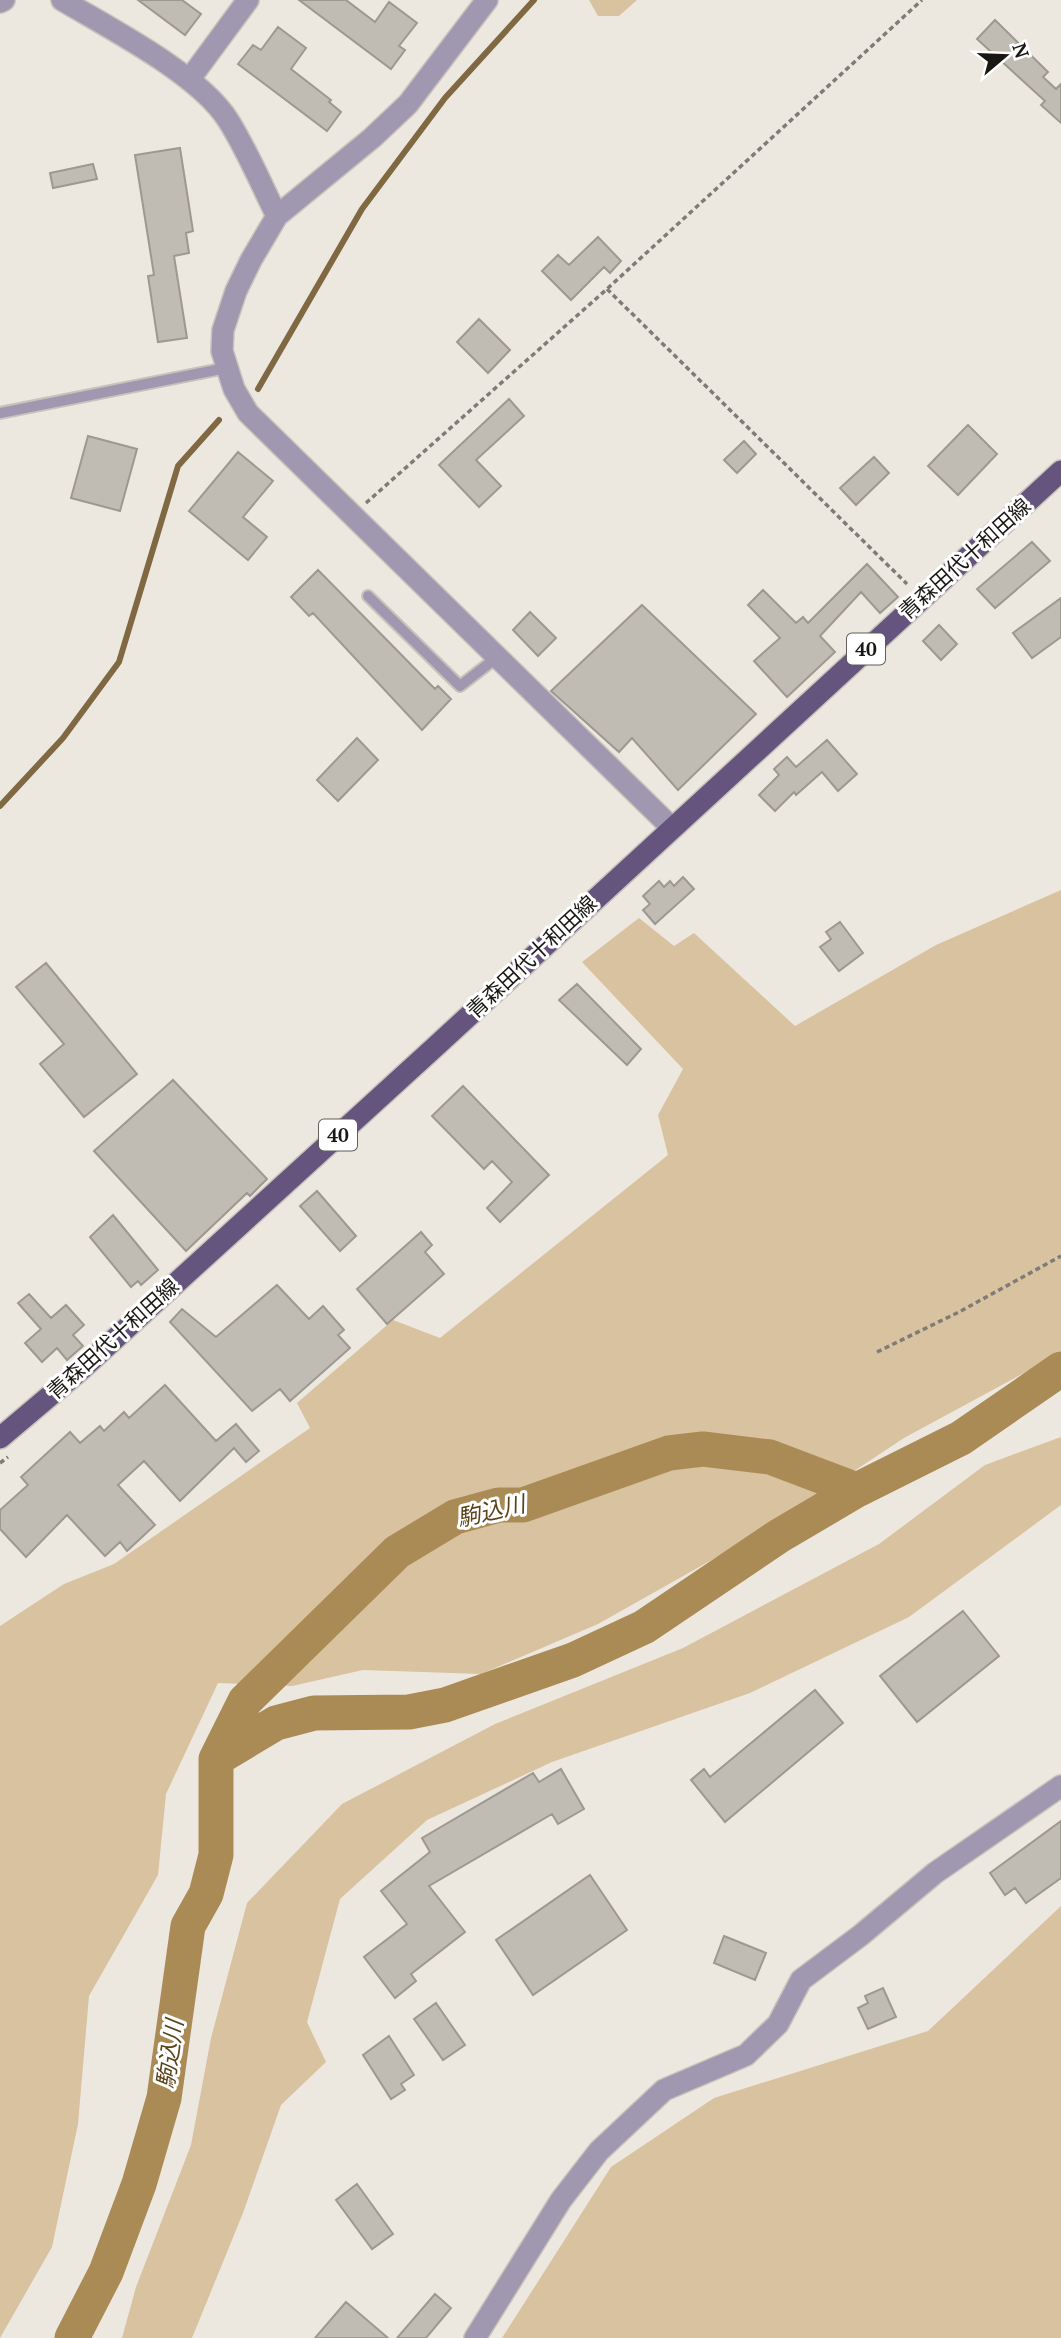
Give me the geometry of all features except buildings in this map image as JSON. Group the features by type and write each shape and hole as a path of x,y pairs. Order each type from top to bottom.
{"main road":[{"name":"青森田代十和田線","path":"0,1438 84,1367 1061,471"}],"street":[{"path":"62,0 136,44 189,80 227,117 277,216"},
{"path":"189,80 248,0"},
{"path":"487,0 408,104 372,138 277,216 236,291 223,330 222,351 226,368 248,413 672,828"},
{"path":"475,2338 561,2200 599,2151 664,2090 746,2055 778,2024 801,1980 861,1936 935,1873 1061,1786"}],"lane":[{"path":"0,413 226,368"},
{"path":"368,596 460,686 496,658"}],"path":[{"path":"352,516 607,289 922,0"},
{"path":"607,289 922,599"},
{"path":"877,1352 959,1312 1061,1256"}],"shaded area":[{"path":"589,0 637,0 619,16 598,16"},
{"path":"1061,890 1061,1353 904,1438 765,1530 598,1624 481,1674 363,1670 292,1686 218,1683 166,1794 158,1875 89,1996 78,2124 52,2247 0,2338 0,1626 64,1584 114,1564 310,1428 297,1403 393,1320 440,1338 668,1155 658,1115 683,1069 582,962 639,918 674,946 694,933 795,1026 936,945"},
{"path":"1061,1437 1061,1505 909,1617 750,1693 552,1762 427,1820 340,1899 307,2022 326,2062 281,2105 243,2213 192,2338 122,2338 136,2287 191,2145 211,2038 247,1903 342,1804 495,1724 683,1648 879,1544 985,1465"},
{"path":"1061,1906 1061,2338 502,2338 611,2167 714,2098 928,2031"}],"waterway":[{"path":"258,389 362,209 445,98 534,0"},
{"path":"0,806 63,738 119,662 178,466 219,420"},
{"name":"駒込川","path":"216,1759 276,1723 314,1713 409,1712 445,1705 573,1660 644,1627 779,1536 857,1490 961,1438 1061,1369"},
{"name":"駒込川","path":"72,2338 106,2272 139,2184 164,2098 188,1926 206,1894 216,1855 216,1759 245,1701 397,1552 455,1517 499,1505 523,1505 669,1453 703,1449 770,1457 857,1490"}]}
